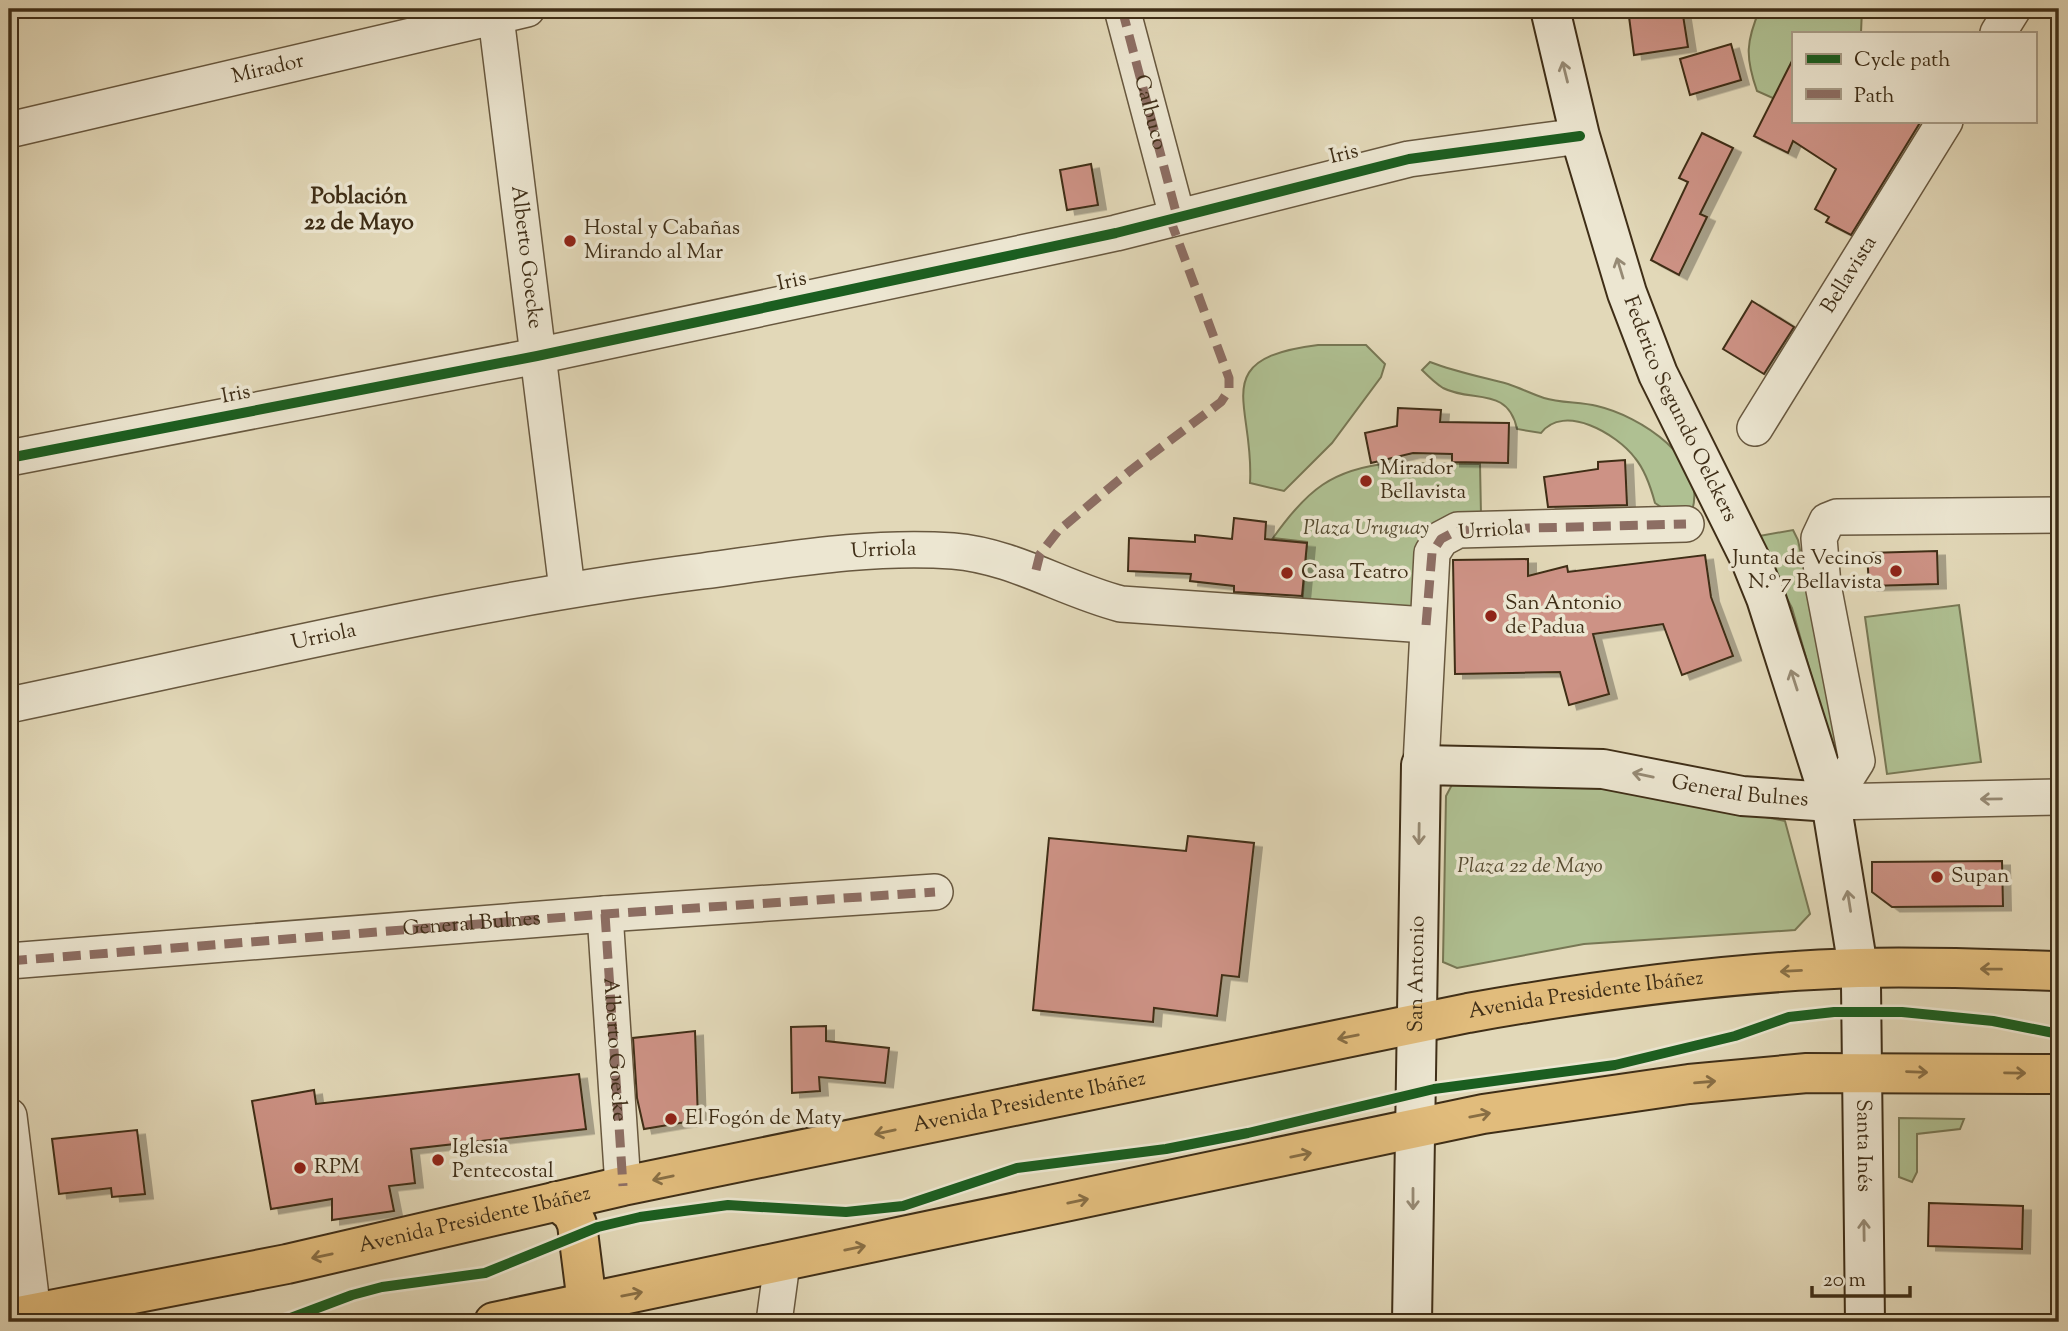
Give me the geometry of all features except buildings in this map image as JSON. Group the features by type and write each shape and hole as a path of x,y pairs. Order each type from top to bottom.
{"main road":[{"name":"Federico Segundo Oelckers","path":"1550,9 1580,136 1640,327 1658,374 1761,585 1803,706 1831,802 1859,968"},
{"name":"General Bulnes","path":"1421,765 1603,769 1742,796 1831,802"},
{"name":"San Antonio","path":"1412,1322 1413,1130 1421,765"},
{"name":"Avenida Presidente Ibáñez","path":"24,1318 287,1264 623,1186 1594,990 1782,972 1859,968 2059,971"},
{"name":"Santa Inés","path":"1859,968 1864,1071 1865,1322"},
{"path":"494,1322 588,1312 782,1263 1483,1114 1613,1093 1747,1078 1864,1071 2059,1074"},
{"path":"556,1201 565,1206 577,1224 588,1312"}],"street":[{"name":"Calbuco","path":"1122,9 1177,216"},
{"path":"1999,32 2013,9"},
{"name":"Mirador","path":"9,130 506,11"},
{"name":"Alberto Goecke","path":"506,11 537,356 567,589"},
{"name":"Bellavista","path":"1755,428 1943,122"},
{"name":"Iris","path":"9,458 537,356 1116,233 1409,159 1580,136"},
{"path":"1831,802 1857,761 1823,585 1819,538 1827,521 1837,517 2059,515"},
{"name":"Urriola","path":"9,705 567,589 866,552 953,551 1002,560 1036,570 1077,590 1121,604 1426,625 1432,553 1441,539 1458,530 1686,524"},
{"name":"San Antonio","path":"1421,765 1426,625"},
{"name":"General Bulnes","path":"1831,802 2059,797"},
{"name":"General Bulnes","path":"9,961 605,914 935,892"},
{"name":"Alberto Goecke","path":"605,914 623,1186"},
{"path":"9,1116 24,1318"},
{"path":"774,1322 782,1263"}],"green space":[{"path":"1760,9 1862,9 1861,32 1792,32 1792,101 1775,99 1757,91 1749,59 1752,31"},
{"path":"1318,345 1366,345 1385,364 1381,377 1332,443 1284,491 1250,483 1250,455 1244,408 1244,390 1248,374 1260,361 1283,352"},
{"path":"1430,362 1508,384 1544,398 1597,406 1632,419 1667,443 1680,458 1690,474 1694,492 1692,511 1664,509 1655,503 1639,463 1627,449 1603,432 1576,421 1551,424 1541,433 1517,429 1506,407 1497,401 1454,392 1437,384 1422,370"},
{"name":"Plaza Uruguay","path":"1391,463 1480,464 1481,515 1454,515 1414,607 1302,606 1307,542 1273,538 1297,507 1323,485 1352,471"},
{"path":"1793,530 1798,540 1844,762 1836,763 1792,608 1759,544 1759,536"},
{"path":"1959,605 1981,762 1887,774 1865,617"},
{"name":"Plaza 22 de Mayo","path":"1455,779 1607,785 1785,821 1810,914 1795,930 1584,944 1457,968 1443,962 1446,796"},
{"path":"1899,1118 1964,1119 1960,1129 1917,1134 1917,1172 1912,1182 1899,1177"}],"marked path":[{"path":"1122,9 1177,216"},
{"path":"1036,570 1040,554 1058,531 1131,470 1221,402 1229,390 1229,378 1170,219"},
{"path":"1426,625 1432,553 1441,539 1458,530 1686,524"},
{"path":"9,961 605,914 935,892"},
{"path":"605,914 623,1186"}],"cycle path":[{"path":"9,458 537,356 1116,233 1409,159 1580,136"},
{"path":"280,1322 352,1295 382,1287 485,1273 598,1227 640,1217 728,1205 846,1212 903,1206 1017,1168 1166,1149 1248,1133 1434,1089 1615,1065 1735,1036 1789,1017 1834,1012 1902,1012 1993,1021 2059,1034"}],"place":[{"name":"Hostal y Cabañas Mirando al Mar","path":"570,241"},
{"name":"Mirador Bellavista","path":"1366,481"},
{"name":"Junta de Vecinos N.º 7 Bellavista","path":"1896,571"},
{"name":"Casa Teatro","path":"1287,573"},
{"name":"San Antonio de Padua","path":"1491,616"},
{"name":"Supan","path":"1937,877"},
{"name":"El Fogón de Maty","path":"671,1119"},
{"name":"Iglesia Pentecostal","path":"438,1160"},
{"name":"RPM","path":"300,1168"}],"district":[{"name":"Población 22 de Mayo","path":"359,210"}]}
